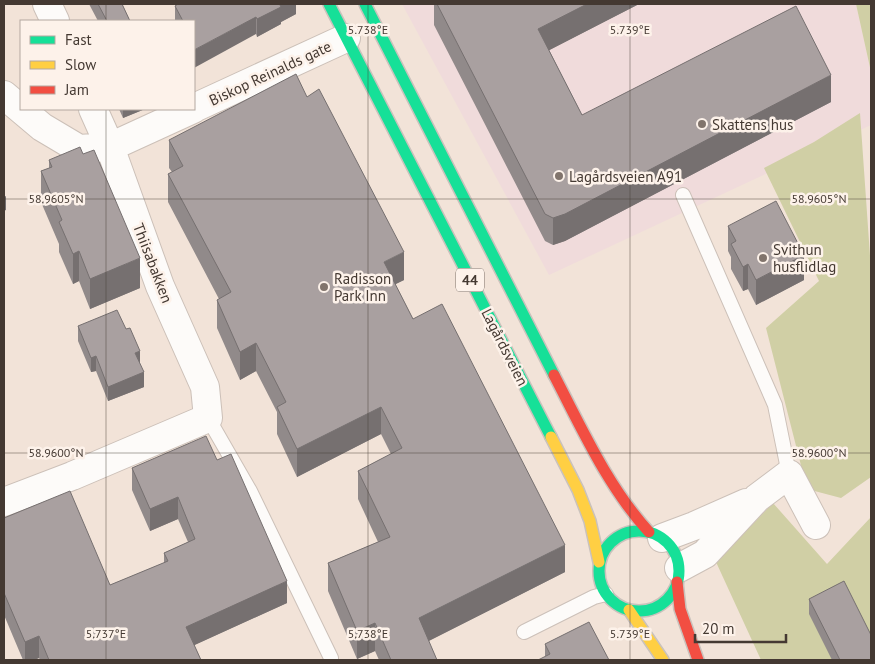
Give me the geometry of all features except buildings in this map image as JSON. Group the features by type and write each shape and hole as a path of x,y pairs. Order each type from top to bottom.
{"main road":[{"name":"Lagårdsveien","path":"329,4 578,490 590,521 599,562"},
{"name":"Lagårdsveien","path":"364,4 592,446 628,508 655,535"},
{"path":"599,562 604,550 618,536 631,531 655,535"},
{"name":"44","path":"655,535 672,548 678,575 680,609 698,660"},
{"name":"44","path":"599,562 599,577 606,594"},
{"path":"606,594 616,604 628,610 648,610 661,604 671,595 678,575"},
{"path":"628,610 663,660"}],"street":[{"path":"47,4 55,20"},
{"name":"Biskop Reinalds gate","path":"195,107 346,38"},
{"path":"4,95 20,109"},
{"path":"21,110 42,128 79,149 110,147"},
{"name":"Thiisabakken","path":"93,110 110,147 160,286 205,387 208,418"},
{"name":"Biskop Reinalds gate","path":"110,147 189,110"},
{"path":"4,502 72,476 208,418"},
{"path":"678,575 705,554 757,498 789,474 816,525"},
{"path":"655,535 694,526 757,498"}],"lane":[{"path":"683,195 701,232 775,404 789,474"},
{"name":"Thiisabakken","path":"208,418 250,491 331,658"},
{"path":"524,632 594,597 606,594"}],"shaded area":[{"path":"402,4 856,4 871,72 871,125 549,275"}],"green space":[{"path":"856,4 871,4 871,72"},
{"path":"860,113 871,270 871,477 841,498 807,489 766,328 819,281 764,168 814,142"},
{"path":"773,503 827,564 871,517 871,660 761,660 716,562"}],"traffic: fast":[{"path":"329,4 551,437"},
{"path":"365,4 554,375"},
{"path":"639,531 654,534 667,543 676,556 679,571 676,586 667,599 654,608 639,611 624,608 611,599 602,586 599,571 602,556 611,543 624,534 639,531"}],"traffic: slow":[{"path":"551,437 578,490 590,521 599,562"},
{"path":"629,610 663,660"}],"traffic: jam":[{"path":"554,375 608,477 634,515 649,532"},
{"path":"677,582 680,609 698,660"}],"place":[{"name":"Skattens hus","path":"702,124"},
{"name":"Lagårdsveien A91","path":"559,176"},
{"name":"Svithun husflidlag","path":"763,258"},
{"name":"Radisson Park Inn","path":"324,287"}]}
